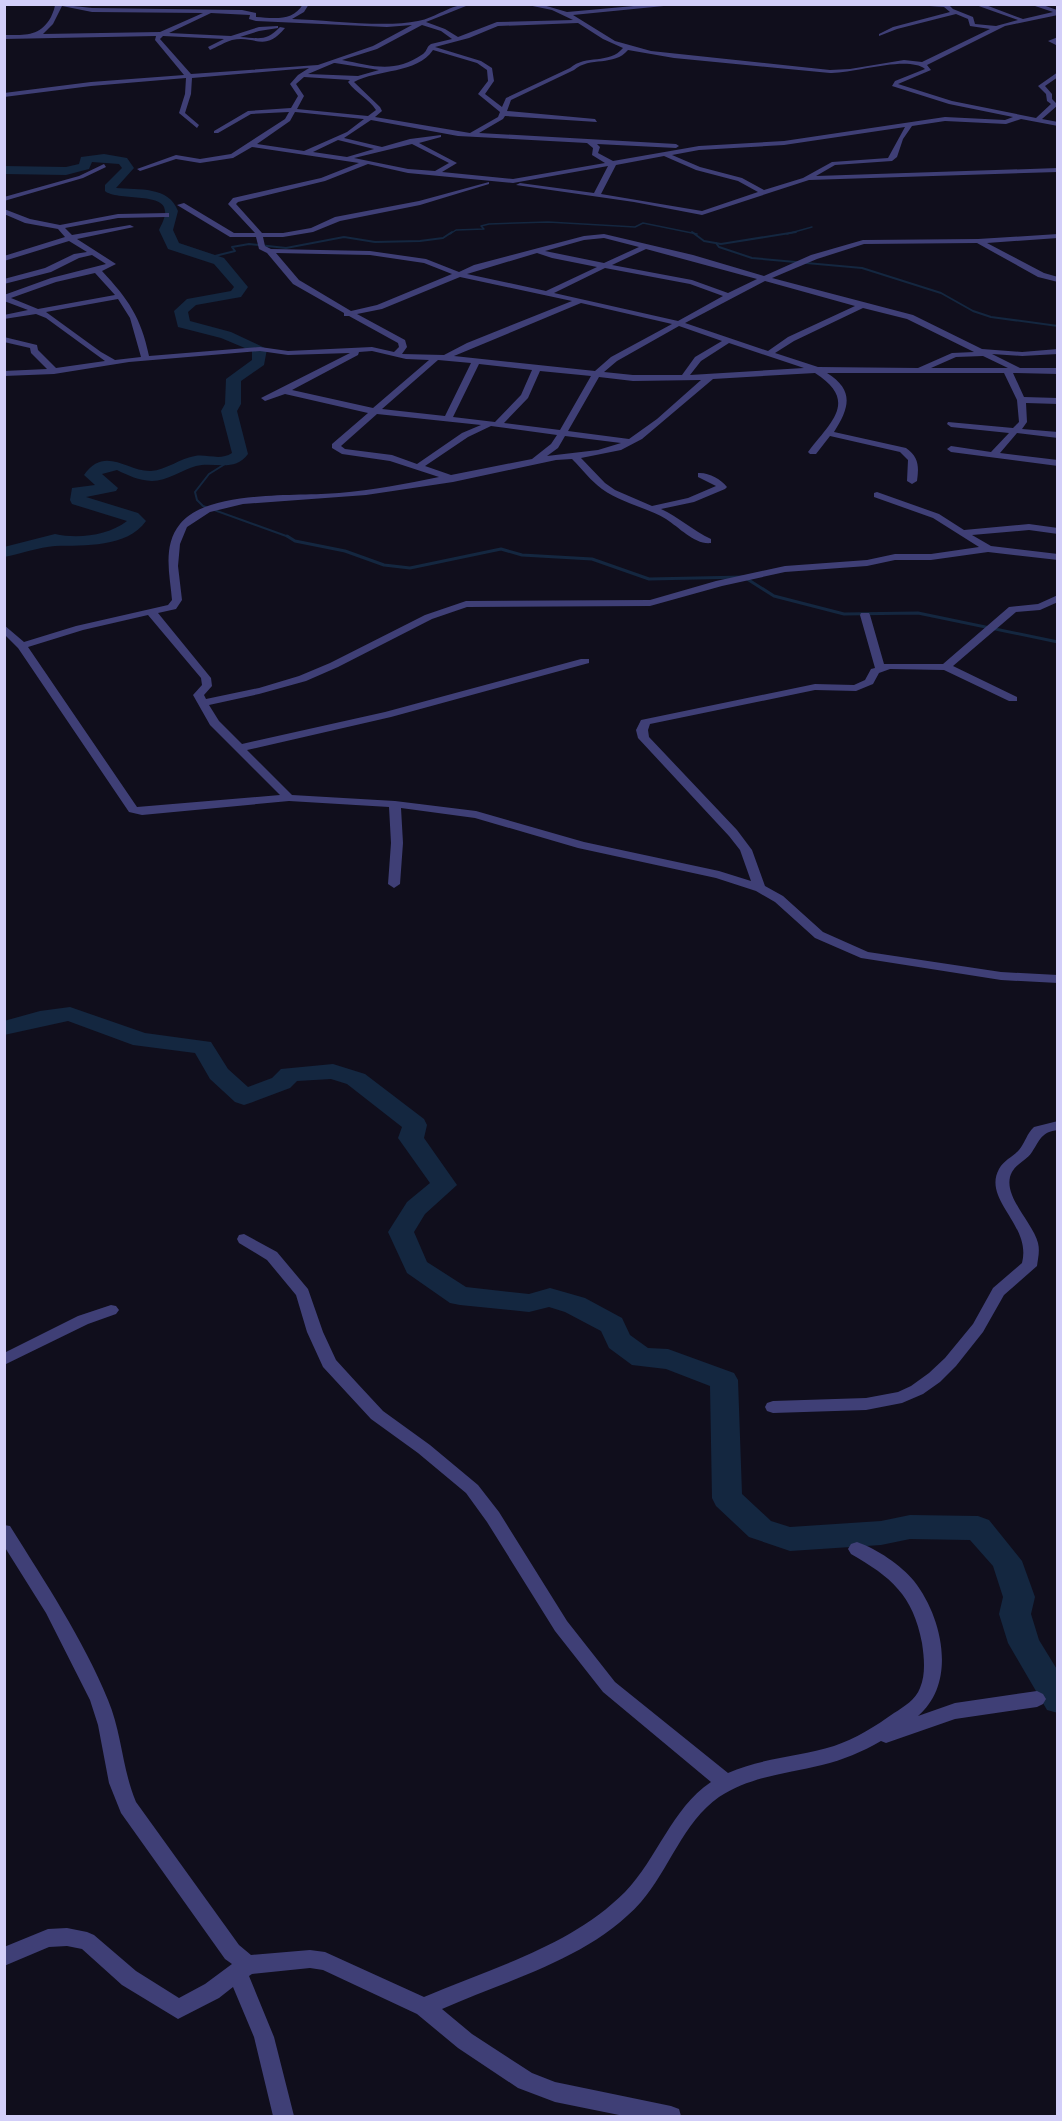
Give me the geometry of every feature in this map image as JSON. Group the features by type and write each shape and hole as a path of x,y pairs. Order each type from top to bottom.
{"street":[{"path":"198,126 182,113 188,94 189,76 171,58 169,51 157,42 157,39 161,34 211,12 223,4"},
{"path":"291,20 287,19 304,10 306,4"},
{"path":"140,169 176,157 198,161 229,158 288,120 301,96 294,82 302,76 321,66 383,44 436,14 468,4"},
{"path":"526,4 567,14 681,4"},
{"path":"903,4 944,5 968,16 994,11"},
{"path":"976,4 1020,19"},
{"path":"1032,4 1058,12"},
{"path":"33,36 41,34 50,25 59,5 92,10 242,12 254,14 251,17 256,19 387,26 422,23 443,30 456,39"},
{"path":"881,35 895,28 948,15 953,11"},
{"path":"567,14 577,22 627,47 676,56 771,63 829,72 902,62 924,64 996,28 1020,19 1058,12"},
{"path":"968,16 971,18 972,25 996,28"},
{"path":"4,37 161,34 268,40 291,20"},
{"path":"430,46 501,24 577,22"},
{"path":"210,48 229,38 265,28 406,31"},
{"path":"1058,39 1051,41 1058,44"},
{"path":"302,76 358,78 392,70 427,54 430,46"},
{"path":"430,46 479,62 490,69 491,81 481,94 504,113 595,121"},
{"path":"471,135 504,113 508,99 572,69 576,64 620,56 627,47"},
{"path":"334,61 392,70"},
{"path":"924,64 928,66 925,72 897,82 894,86 951,103 1058,124"},
{"path":"4,95 189,76 321,66"},
{"path":"1037,120 1055,104 1049,100 1049,94 1041,87 1058,74"},
{"path":"305,153 337,138 380,110 378,105 354,87 351,82 358,78"},
{"path":"216,132 256,110 293,110 370,118 471,135 699,148 765,146 909,126 949,118 1006,122 1020,117"},
{"path":"252,145 368,162 408,171 510,182 699,213 805,179 837,162 890,160 894,157 900,140 909,126"},
{"path":"340,159 446,132"},
{"path":"337,138 382,149"},
{"path":"587,140 597,147 594,154 613,165"},
{"path":"410,141 454,163 438,171 440,174"},
{"path":"510,182 699,148"},
{"path":"663,153 698,169 740,179 762,192"},
{"path":"368,162 323,180 233,202 235,208 260,235 262,247 270,251 296,282 347,315 402,342 404,347 396,355"},
{"path":"596,196 613,165"},
{"path":"4,199 81,177 104,166"},
{"path":"805,179 1058,171"},
{"path":"181,205 233,235 260,235 313,230 338,219 420,203 498,182"},
{"path":"5,212 28,221 60,227 118,216 166,215"},
{"path":"4,298 54,280 112,264 70,238 60,227"},
{"path":"4,259 70,238 130,227"},
{"path":"347,315 379,307 458,274 594,236 615,238 861,306 910,317 1021,371"},
{"path":"534,462 555,446 561,433 578,410 596,375 614,359 730,296 814,257 863,242 978,241 1058,236"},
{"path":"978,241 1041,275 1057,280"},
{"path":"548,293 646,246"},
{"path":"270,251 370,253 426,261 458,274 682,324 817,370 832,379 844,403 840,419 813,452"},
{"path":"539,251 552,256 692,282 712,287 730,296"},
{"path":"4,282 48,270 77,256 95,252"},
{"path":"97,270 121,296 135,318 145,358"},
{"path":"4,317 121,296"},
{"path":"4,298 56,321 98,354 113,362"},
{"path":"455,479 380,455 335,446 372,411 440,358 581,300"},
{"path":"768,354 791,339 861,306"},
{"path":"4,339 34,347 34,351 54,371"},
{"path":"684,378 704,354 729,340"},
{"path":"4,374 54,371 145,358 260,349 288,353 381,350 396,355 596,375 684,378 817,370 1058,371"},
{"path":"265,398 284,391 362,350"},
{"path":"916,371 955,355 980,352 1022,354 1058,351"},
{"path":"448,419 476,362"},
{"path":"420,466 465,435 480,427 495,425 525,396 537,368"},
{"path":"992,456 1023,422 1021,400 1008,372"},
{"path":"22,646 81,628 172,607 177,600 172,542 187,522 201,513 240,502 339,496 455,479 616,447 631,442 663,419 688,392 711,376"},
{"path":"284,391 372,411 631,442"},
{"path":"1021,400 1058,401"},
{"path":"951,424 1058,435"},
{"path":"828,433 903,450 912,457 915,465 912,481"},
{"path":"951,449 1058,463"},
{"path":"573,454 602,485 668,516 696,536 708,541"},
{"path":"652,509 691,500 722,488 719,483 700,475"},
{"path":"877,495 925,511 988,549"},
{"path":"962,533 1029,527 1058,531"},
{"path":"201,703 268,689 317,673 442,611 466,604 650,603 765,572 988,549 1058,557"},
{"path":"946,667 1013,609 1040,607 1058,598"},
{"path":"151,612 206,678 207,686 198,692 201,703 214,723 289,798"},
{"path":"865,615 880,668"},
{"path":"4,628 22,646 113,784 133,810 156,811 217,803 289,798 395,804 476,815 582,845 709,873 760,888 779,900 819,935 865,955 1001,976 1058,979"},
{"path":"240,748 387,716 585,661"},
{"path":"760,888 746,850 733,833 644,738 642,730 645,722 815,687 856,688 869,682 872,674 880,668 946,667 1013,699"},
{"path":"394,884 397,843 395,804"},
{"path":"773,1407 868,1403 896,1399 916,1391 933,1379 983,1322 1000,1290 1029,1266 1031,1242 1007,1199 1001,1182 1005,1170 1025,1152 1034,1131 1042,1127 1058,1125"},
{"path":"244,1239 272,1256 303,1293 315,1332 329,1363 377,1415 424,1449 472,1489 493,1517 561,1626 609,1687 725,1782"},
{"path":"4,1360 83,1320 111,1310"},
{"path":"4,1531 53,1609 99,1700 107,1725 118,1783 128,1807 242,1969 264,2037 283,2116"},
{"path":"857,1549 892,1569 909,1585 919,1602 928,1629 934,1662 931,1691 905,1716 864,1743"},
{"path":"424,2007 546,1955 603,1924 633,1898 697,1803 725,1782 768,1769 834,1755 955,1711 1037,1699"},
{"path":"4,1956 48,1938 67,1937 87,1941 129,1978 178,2009 212,1991 242,1969 310,1959 325,1961 424,2007 465,2041 525,2081 555,2092 671,2116"}],"waterway":[{"path":"4,170 66,171 85,166 85,160 95,158 123,161 128,168 109,188 112,191 159,196 169,203 172,211 166,230 173,246 219,261 241,287 236,294 192,302 181,311 183,324 226,335 260,349 259,362 234,379 233,404 229,411 240,454 223,462 197,460 154,476 131,473 123,467 112,465 100,468 92,475 110,488 78,492 78,500 138,521 130,528 111,536 59,542 55,539 48,543 4,552"},
{"path":"450,234 456,230 484,229 481,226 489,224 548,222 635,227 643,223 694,233"},
{"path":"792,233 812,227"},
{"path":"207,258 235,251 232,247 249,244 286,248 344,237 375,242 420,241 443,238 452,232"},
{"path":"792,233 796,232"},
{"path":"694,233 704,241 716,243"},
{"path":"716,243 792,233"},
{"path":"787,234 792,233"},
{"path":"716,243 719,247 752,258 862,268 941,293 973,311 991,317 1058,326"},
{"path":"233,459 209,474 195,492 197,500 203,506 288,537"},
{"path":"288,537 295,541 345,551 384,565 410,568 501,549 522,555 592,559 649,579 744,577 774,596 844,614 918,613 1058,642"},
{"path":"4,1028 40,1018 70,1014 141,1040 203,1047 219,1074 244,1097 281,1083 290,1074 333,1071 356,1079 415,1125 411,1138 444,1185 416,1208 401,1232 416,1267 460,1296 529,1303 550,1297 575,1305 612,1325 619,1341 642,1358 668,1359 724,1380 727,1498 760,1529 790,1539 881,1533 910,1527 978,1528 1007,1561 1019,1597 1015,1614 1024,1643 1058,1700"}]}
